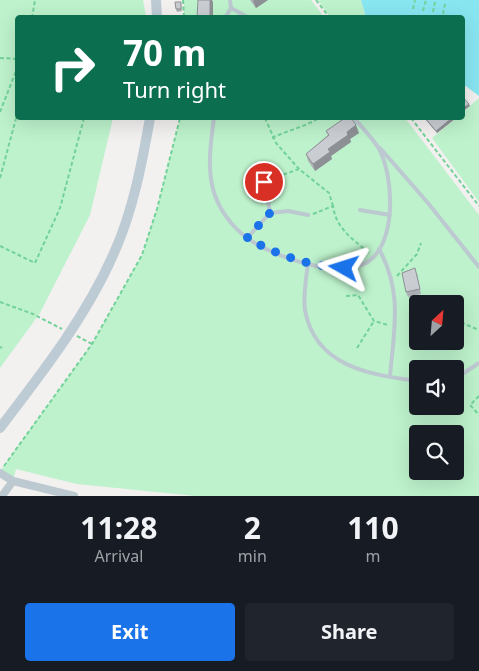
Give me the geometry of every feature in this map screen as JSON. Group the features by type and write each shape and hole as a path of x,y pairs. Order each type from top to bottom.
{"street":[{"path":"156,0 157,15"},
{"path":"0,428 70,332 114,252 135,191 150,120"},
{"path":"0,472 14,481 74,496"},
{"path":"2,496 14,481"}],"lane":[{"path":"227,15 231,8 230,0"},
{"path":"231,8 244,15"},
{"path":"214,120 210,168 213,190 228,219 247,238 269,250 308,264 329,267 353,267 367,262 379,249 390,215 390,181 377,146"},
{"path":"356,120 428,203 479,267"},
{"path":"264,182 270,213"},
{"path":"360,210 390,215"},
{"path":"247,238 270,213 288,211 308,215"},
{"path":"379,249 395,293 395,326 390,376"},
{"path":"308,264 306,311 312,328 322,346 334,358 351,368 409,379"},
{"path":"464,373 479,363"}],"path":[{"path":"32,15 35,0"},
{"path":"183,0 184,15"},
{"path":"316,0 328,15"},
{"path":"413,9 415,0"},
{"path":"423,10 426,0"},
{"path":"433,12 435,2"},
{"path":"443,14 445,4"},
{"path":"0,58 15,60"},
{"path":"0,112 15,74"},
{"path":"0,177 16,120"},
{"path":"0,246 35,263 60,208 83,120"},
{"path":"0,472 92,344 142,255 157,208 179,120"},
{"path":"265,120 272,138 299,168 329,193 334,216 340,228 373,256"},
{"path":"272,138 288,129 309,124 316,120"},
{"path":"413,120 479,206"},
{"path":"264,182 299,168"},
{"path":"308,215 333,206"},
{"path":"392,281 416,254 421,244"},
{"path":"346,296 358,295 374,321 395,326"},
{"path":"0,302 33,314 92,344"},
{"path":"357,348 374,321"},
{"path":"464,324 479,330"},
{"path":"479,396 470,405 479,415"}],"green space":[{"path":"0,0 143,0 146,15 15,15 15,120 113,120 90,215 40,313 0,368"},
{"path":"184,0 311,0 322,15 184,15"},
{"path":"318,0 361,0 365,15 329,15"},
{"path":"479,98 479,202 432,138 454,120 465,120 465,110"},
{"path":"179,120 407,120 479,215 479,496 195,496 77,484 16,469 13,481 0,471 92,344 142,255 157,208"}],"water":[{"path":"361,0 479,0 479,96 465,86 465,15 365,15"}],"building":[{"path":"198,0 210,0 210,15 197,15"},
{"path":"175,2 181,2 181,9 176,9"},
{"path":"342,120 352,120 356,125 347,132 348,135 328,149 330,152 313,164 306,154 329,135 326,131"},
{"path":"427,120 450,120 436,131"},
{"path":"415,268 420,289 406,292 402,273"}],"route":[{"path":"264,182 270,213 247,238 269,250 294,260 308,264 344,268"}]}
